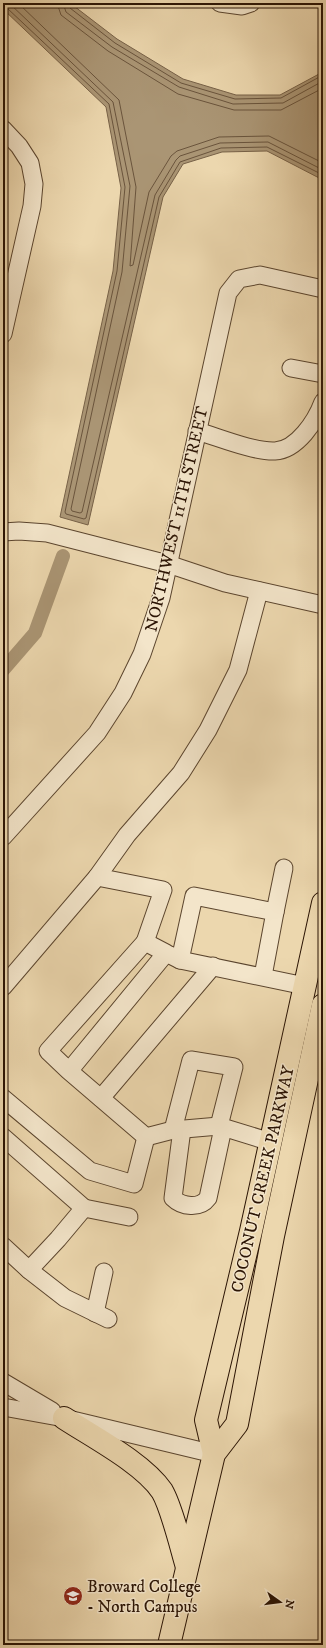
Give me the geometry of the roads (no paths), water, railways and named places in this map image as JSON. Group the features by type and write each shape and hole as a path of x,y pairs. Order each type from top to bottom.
{"main road":[{"name":"COCONUT CREEK PARKWAY","path":"214,1454 206,1420 271,1142 323,903"},
{"path":"288,1166 284,1138 311,1012 305,986"},
{"name":"COCONUT CREEK PARKWAY","path":"169,1645 214,1454 237,1424 288,1166 323,1005"},
{"path":"64,1418 135,1464 150,1477 162,1492 187,1567"}],"street":[{"path":"220,3 242,6 251,3"},
{"path":"3,129 19,146 30,163 34,184 32,206 3,334"},
{"name":"NORTHWEST 11TH STREET","path":"3,837 97,733 123,693 142,654 161,598 228,293 239,279 260,275 323,289"},
{"path":"290,368 323,374"},
{"path":"197,431 251,447 275,451 286,448 299,439 310,425 323,402"},
{"path":"3,532 19,531 47,533 168,564 225,583 323,605"},
{"path":"3,987 97,877 127,836 181,774 208,730 238,670 259,591"},
{"path":"263,976 284,868"},
{"path":"97,877 163,890 145,942 48,1051 146,1137"},
{"path":"69,1071 173,957 194,896 275,912"},
{"path":"145,942 173,957 305,986"},
{"path":"100,1098 213,966"},
{"path":"191,1060 234,1067 221,1127 208,1198 204,1204 196,1206 180,1203 173,1198 178,1130 191,1060"},
{"path":"3,1098 90,1172 134,1184 146,1137"},
{"path":"146,1137 178,1130 221,1127 271,1142"},
{"path":"3,1137 84,1208 129,1217"},
{"path":"29,1270 84,1208"},
{"path":"3,1246 29,1270 65,1298 101,1316 104,1272"},
{"path":"3,1382 64,1418"},
{"path":"3,1407 64,1418 214,1454"}],"water":[{"path":"3,3 70,3 117,39 183,79 236,95 280,95 319,74 323,69 323,180 267,151 222,152 183,164 163,197 88,525 60,517 113,271 121,188 106,107 3,9"}],"waterway":[{"path":"3,670 35,633 63,556"}],"place":[{"name":"Broward College - North Campus","path":"73,1596"}]}
